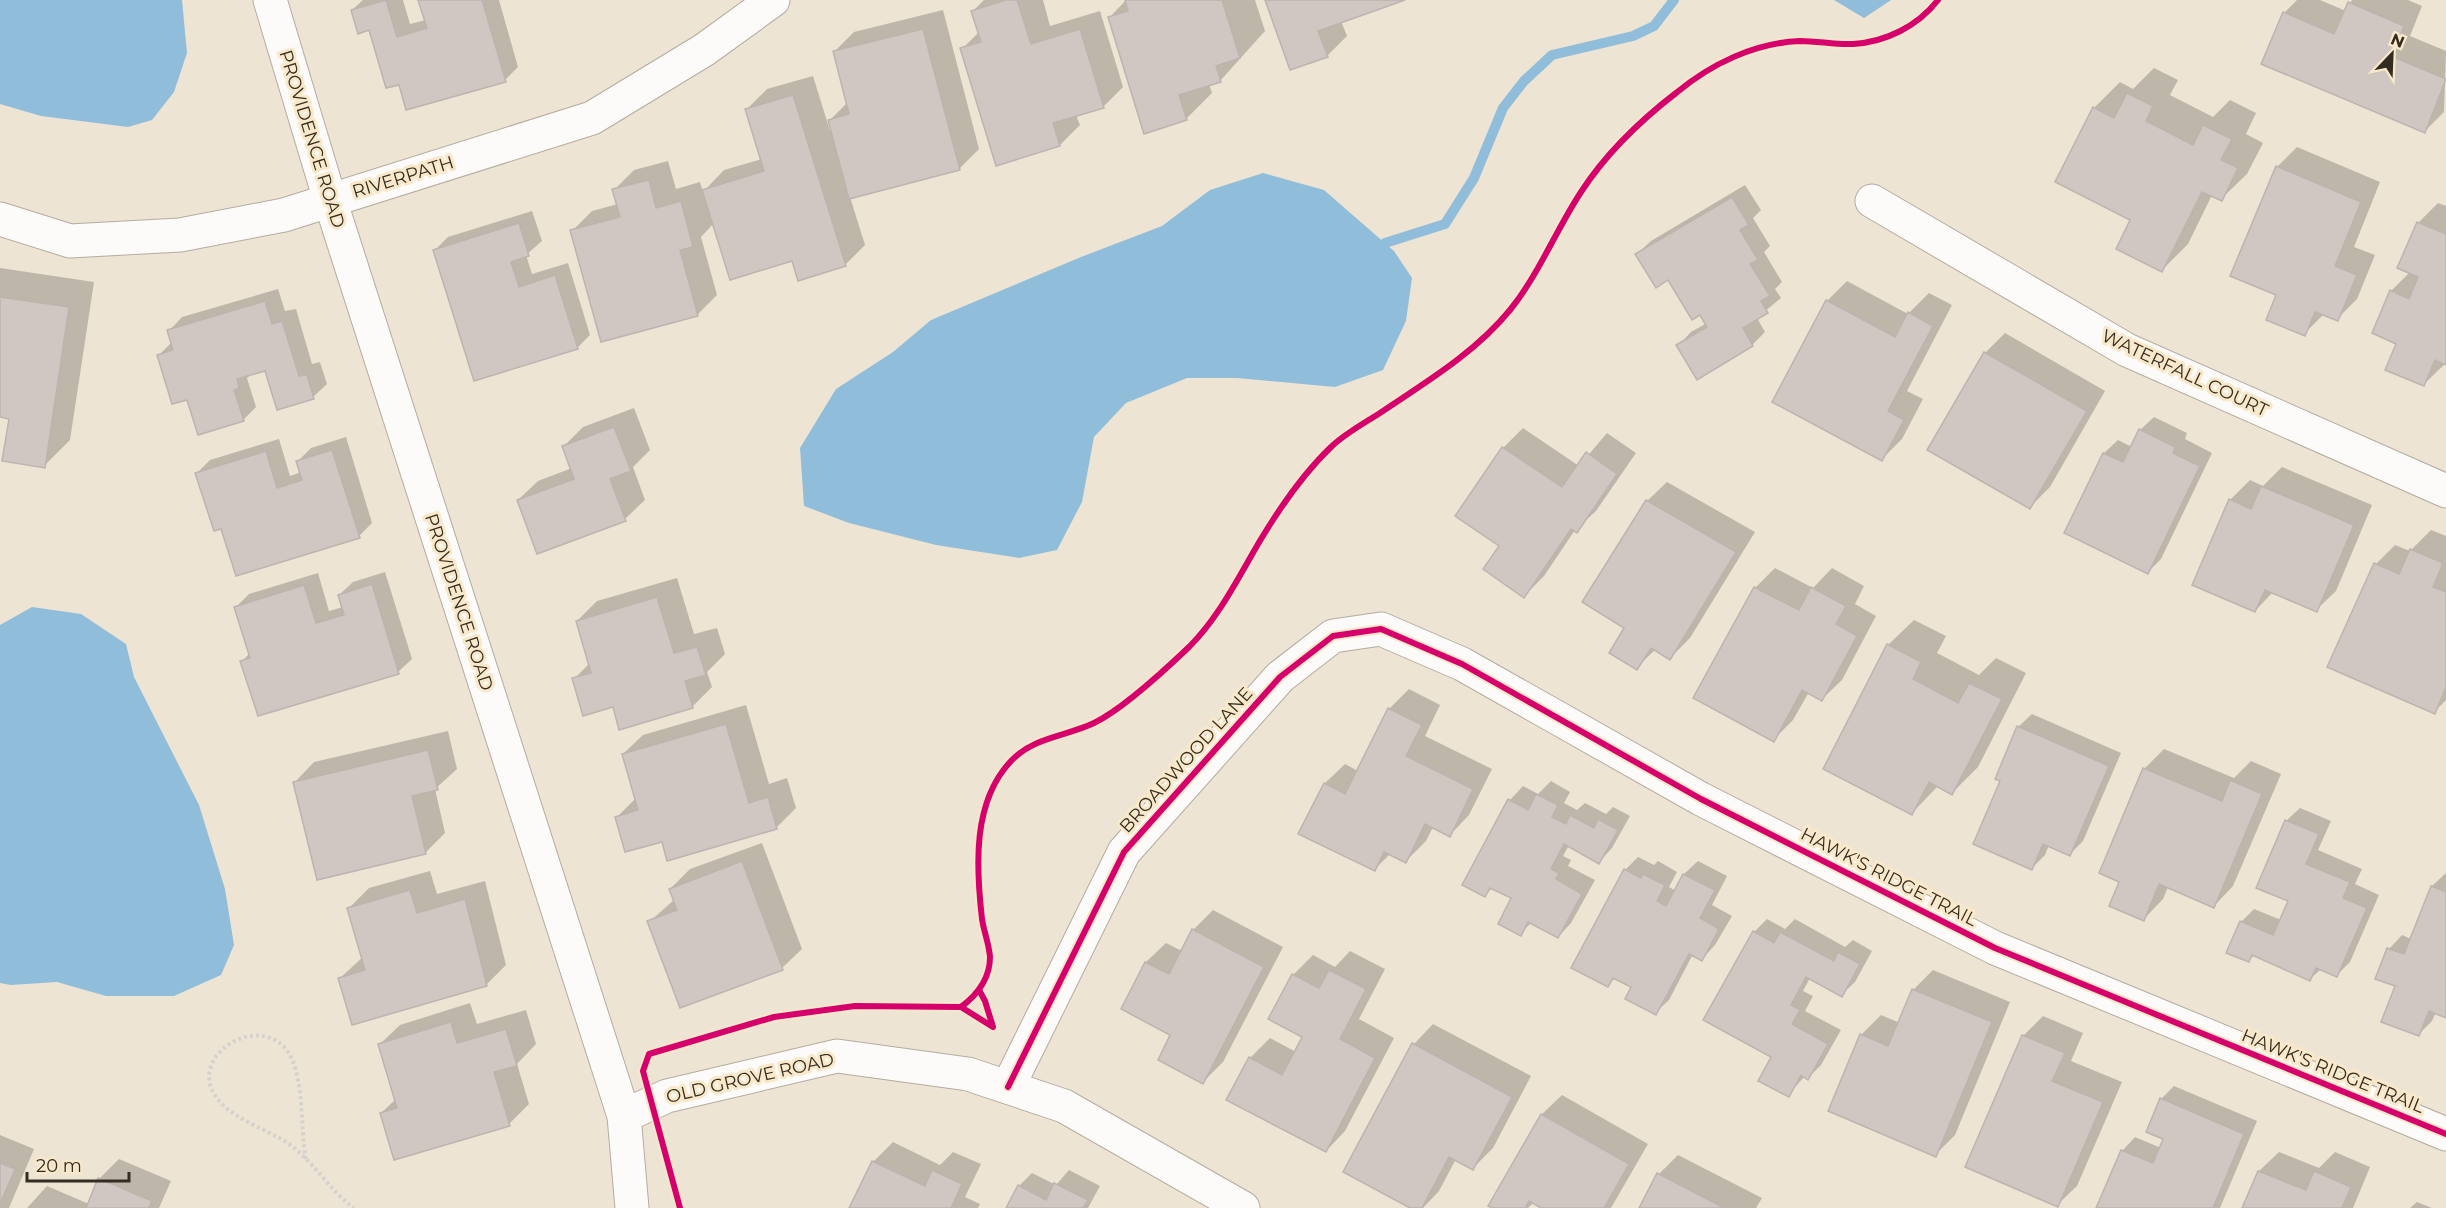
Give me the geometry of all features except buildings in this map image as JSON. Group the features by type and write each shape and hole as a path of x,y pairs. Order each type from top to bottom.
{"street":[{"name":"PROVIDENCE ROAD","path":"270,0 330,200 624,1116 632,1208"},
{"name":"RIVERPATH","path":"0,219 70,241 180,235 284,215 592,118 704,50 773,0"},
{"name":"WATERFALL COURT","path":"1872,201 2127,350 2446,491"},
{"name":"HAWK'S RIDGE TRAIL","path":"1333,636 1381,629 1462,664 1701,799 1995,948 2446,1134"},
{"name":"BROADWOOD LANE","path":"1008,1087 1124,852 1280,677 1333,636"},
{"name":"OLD GROVE ROAD","path":"624,1116 667,1096 837,1056 968,1074 1064,1106 1242,1208"}],"path":[{"path":"306,1159 295,1070 286,1048 269,1036 243,1036 227,1045 213,1061 210,1076 212,1091 221,1104 289,1144 306,1159 323,1181 354,1208"}],"water":[{"path":"0,0 182,0 187,53 174,92 152,120 128,127 41,116 0,104"},
{"path":"1834,0 1891,0 1864,18"},
{"path":"1263,173 1324,190 1394,251 1412,278 1406,321 1383,370 1335,387 1237,378 1187,378 1126,403 1094,437 1082,502 1057,550 1019,558 936,545 849,523 804,506 800,448 836,389 893,352 931,320 1081,257 1162,226 1210,190"},
{"path":"32,607 81,614 126,644 134,677 199,805 225,889 234,945 221,975 174,996 106,996 57,982 11,985 0,983 0,625"}],"waterway":[{"path":"1385,243 1445,224 1474,178 1503,108 1524,81 1552,55 1633,36 1654,26 1674,0"}],"cycle path":[{"path":"680,1208 643,1071 649,1054 774,1017 855,1006 961,1007 977,992 988,972 990,957 982,919 979,878 980,835 983,815 990,795 999,776 1012,760 1030,746 1105,717 1143,688 1189,647 1220,609 1276,515 1310,469 1341,438 1449,366 1496,326 1530,282 1591,178 1624,139 1663,103 1718,64 1750,51 1800,41 1847,44 1877,40 1911,25 1938,0"},
{"path":"1008,1087 1124,852 1280,677 1333,636 1381,629 1462,664 1701,799 1995,948 2446,1134"},
{"path":"961,1007 993,1027 979,990"}]}
